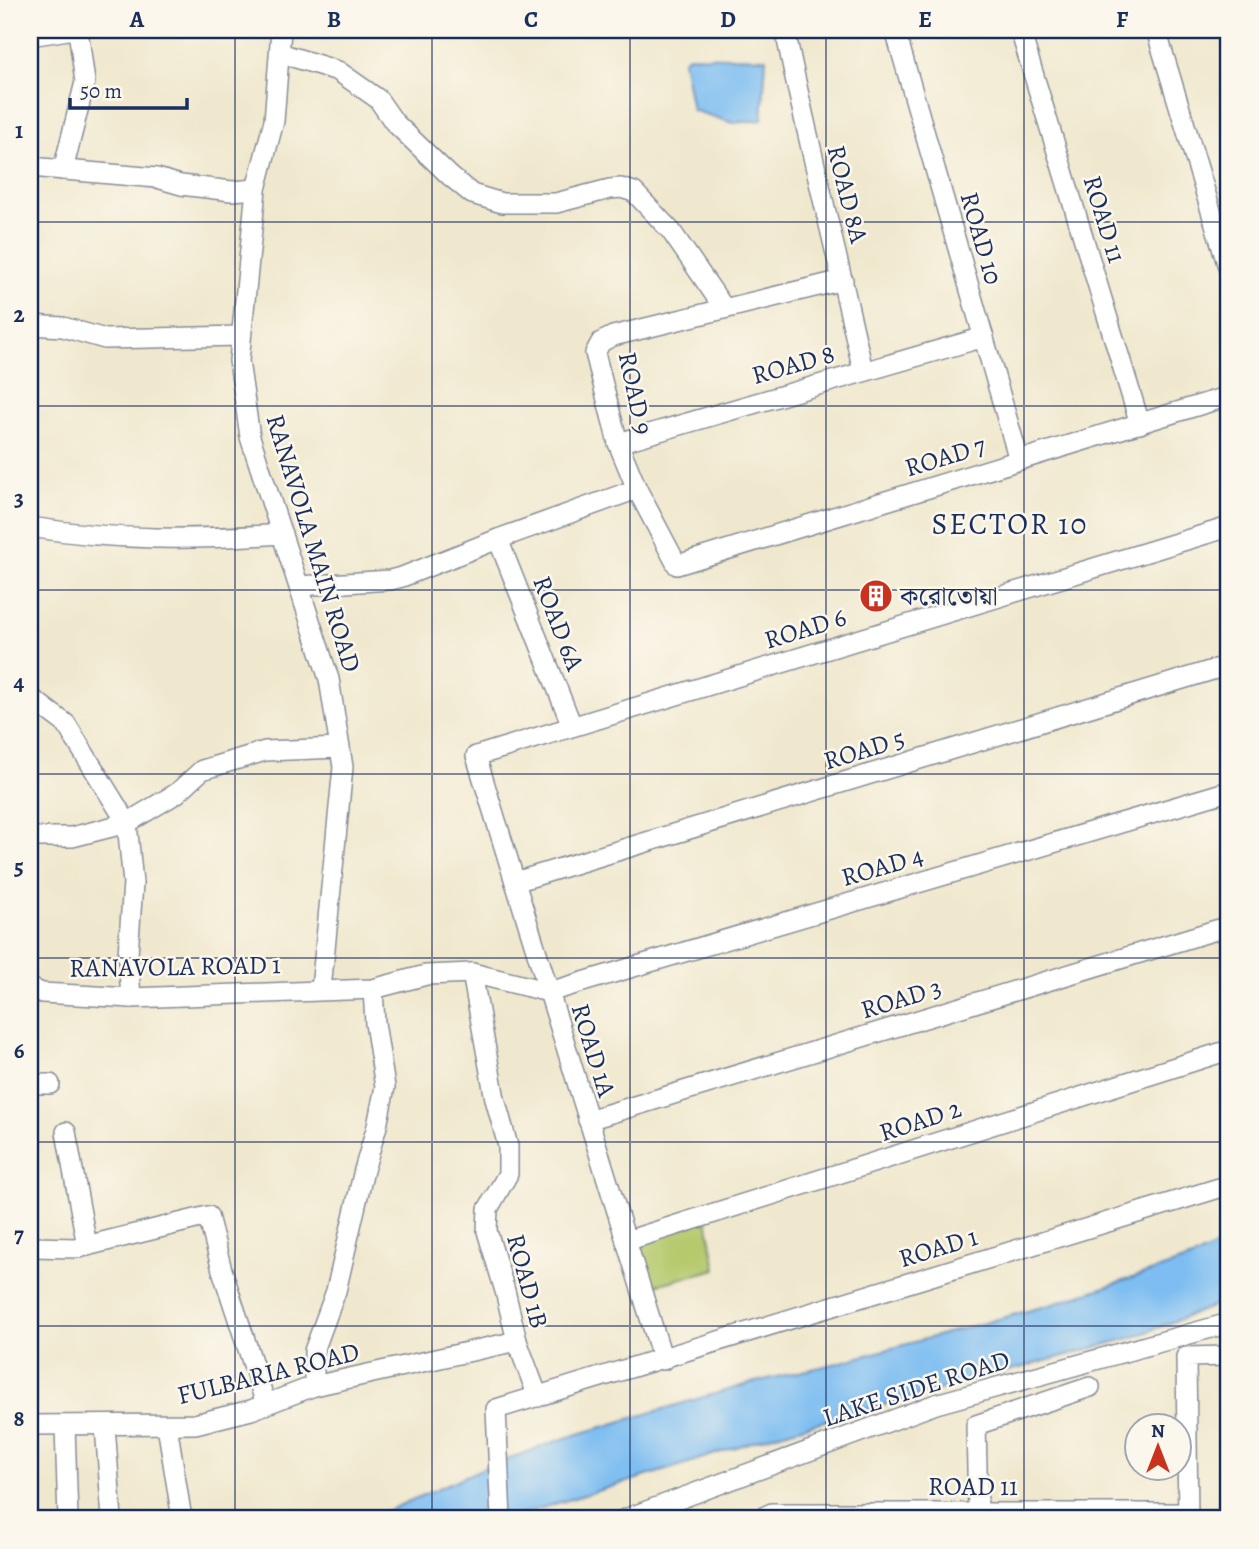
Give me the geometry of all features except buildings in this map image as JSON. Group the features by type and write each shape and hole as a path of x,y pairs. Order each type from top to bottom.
{"street":[{"path":"30,36 68,30"},
{"path":"63,170 85,82 78,30"},
{"name":"RANAVOLA MAIN ROAD","path":"281,30 274,121 256,189 239,361 250,437 329,679 343,767 321,989"},
{"name":"ROAD 8A","path":"785,30 805,130 863,371"},
{"name":"ROAD 10","path":"895,30 1019,460"},
{"name":"ROAD 11","path":"1020,30 1140,424"},
{"path":"1156,30 1229,270"},
{"path":"280,52 338,71 378,99 394,122 472,194 502,203 556,203 610,188 634,192 671,231 724,309"},
{"path":"30,167 157,178 181,185 232,191 256,189"},
{"name":"ROAD 9","path":"677,565 637,489 618,443 595,353 601,342 613,336 843,280"},
{"path":"30,325 63,327 105,339 241,336"},
{"name":"ROAD 8","path":"618,443 984,337"},
{"name":"ROAD 7","path":"677,565 1229,396"},
{"path":"300,586 390,580 637,489"},
{"path":"30,527 92,536 174,540 282,534"},
{"name":"ROAD 6","path":"475,756 1229,527"},
{"name":"ROAD 6A","path":"498,538 572,726"},
{"name":"ROAD 5","path":"515,882 1229,665"},
{"path":"30,697 66,724 127,823 133,883 128,955 131,998"},
{"path":"30,836 72,836 127,823 177,793 202,770 265,751 340,748"},
{"name":"ROAD 1A","path":"475,756 663,1360"},
{"name":"ROAD 4","path":"549,992 1229,791"},
{"name":"ROAD 3","path":"589,1120 1229,926"},
{"name":"RANAVOLA ROAD 1","path":"30,988 42,993 131,998 373,989 426,975 472,973 549,992"},
{"name":"ROAD 1B","path":"472,973 495,1099 508,1146 508,1174 488,1209 487,1231 517,1341 538,1397"},
{"path":"314,1386 314,1351 336,1291 385,1087 375,1023 373,989"},
{"name":"ROAD 2","path":"626,1241 1229,1050"},
{"path":"30,1084 50,1084"},
{"path":"66,1132 87,1246"},
{"name":"ROAD 1","path":"501,1519 496,1409 1229,1185"},
{"path":"30,1247 78,1248 208,1216 222,1270 266,1404"},
{"name":"LAKE SIDE ROAD","path":"625,1519 936,1404 1229,1322"},
{"name":"FULBARIA ROAD","path":"30,1426 195,1424 266,1404 314,1386 517,1341"},
{"path":"1188,1516 1186,1357 1229,1356"},
{"path":"978,1513 976,1425 1090,1387"},
{"path":"167,1425 182,1519"},
{"path":"65,1426 68,1519"},
{"path":"105,1426 112,1519"},
{"name":"ROAD 11","path":"759,1519 772,1513 1188,1516"}],"green space":[{"path":"707,1219 716,1269 649,1287 641,1242"}],"water":[{"path":"689,56 766,58 762,120 733,123 692,110 683,60"},
{"path":"1229,1240 1229,1300 1134,1337 776,1434 505,1519 369,1519 486,1467 565,1438 755,1382 838,1363 1053,1304 1193,1258"}],"place":[{"name":"করোতোয়া","path":"876,596"}],"district":[{"name":"SECTOR 10","path":"1010,524"}]}
